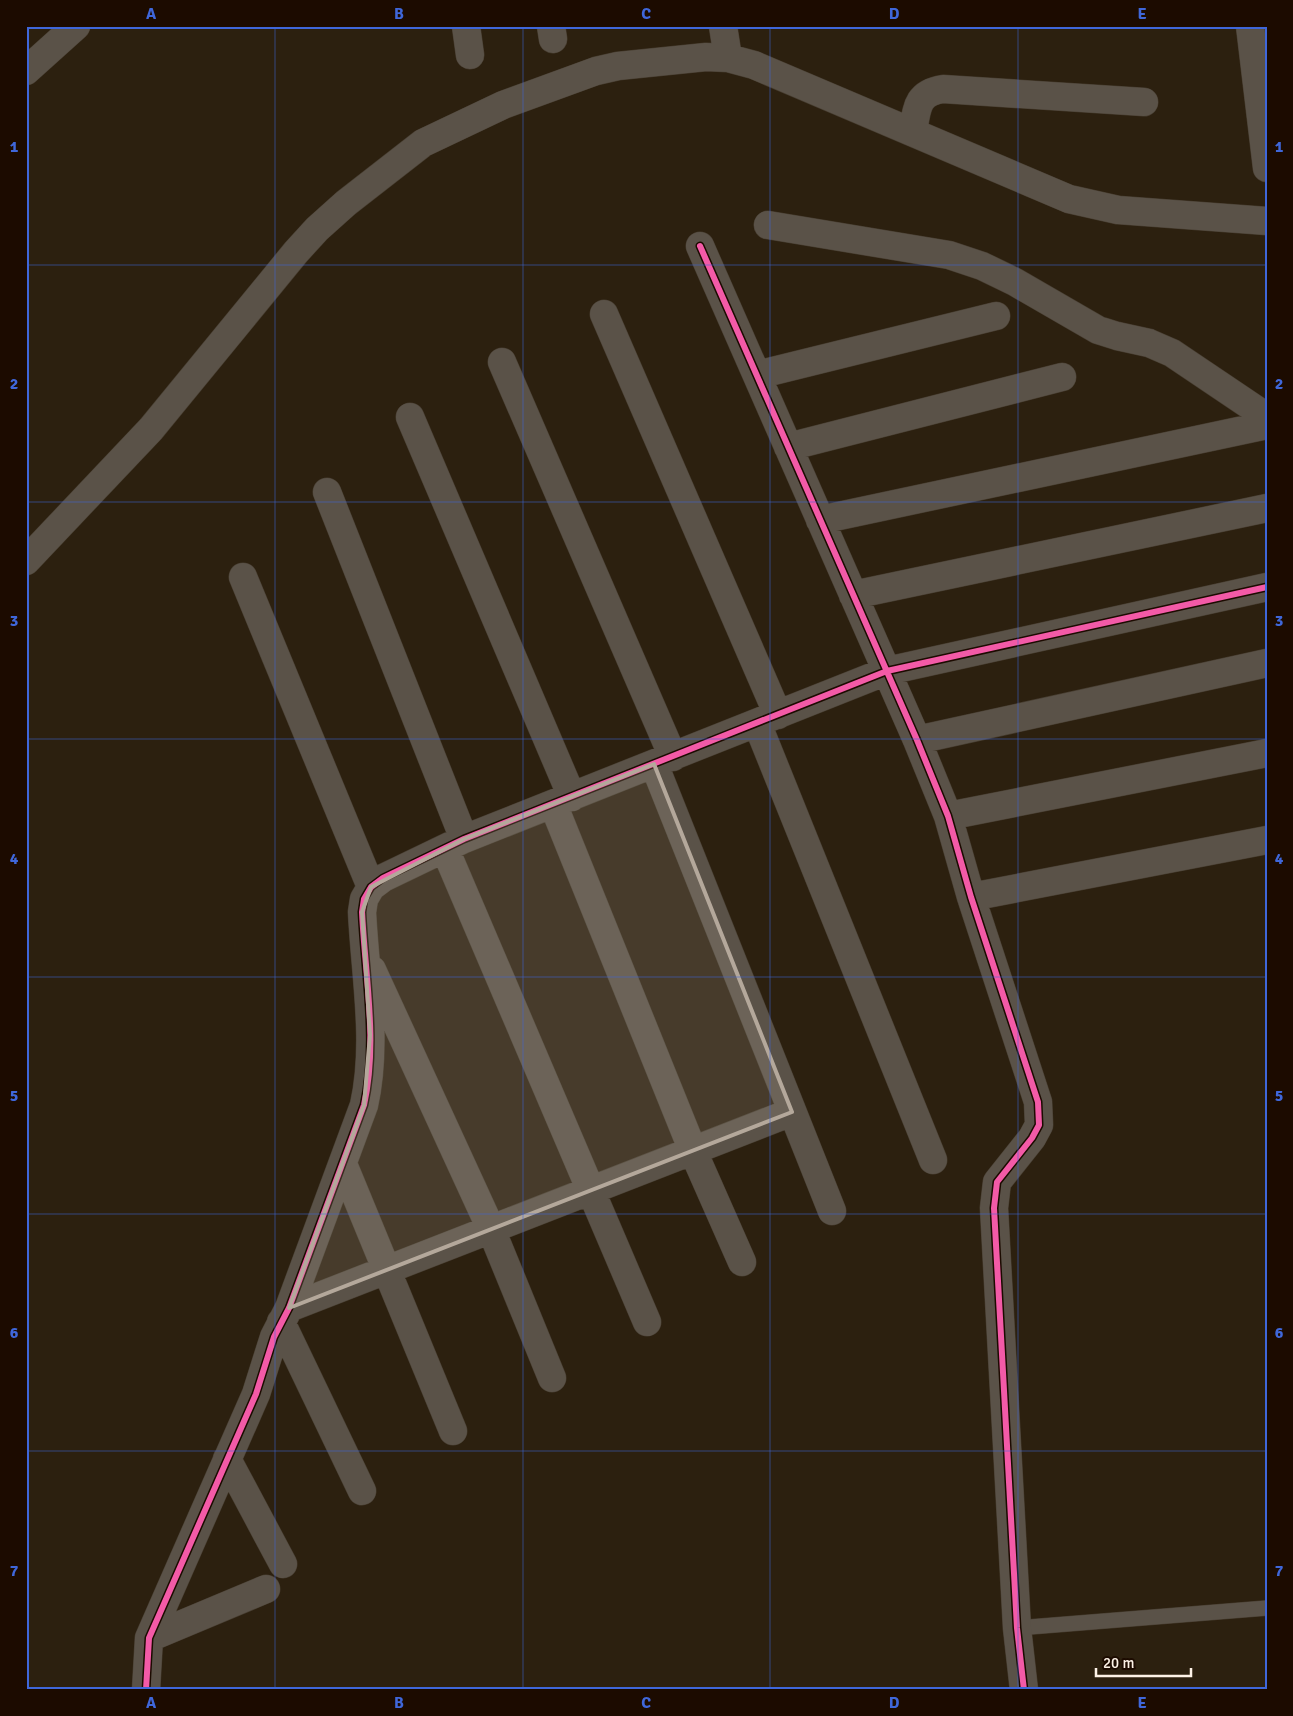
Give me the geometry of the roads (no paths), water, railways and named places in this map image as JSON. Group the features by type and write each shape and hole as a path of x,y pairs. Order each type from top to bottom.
{"street":[{"path":"26,71 76,26"},
{"path":"466,26 470,55"},
{"path":"723,26 728,58"},
{"path":"1250,26 1267,168"},
{"path":"26,560 151,429 307,240 346,203 423,143 503,105 596,71 618,66 706,57 728,58 754,65 1069,199 1118,210 1267,221"},
{"path":"913,132 918,105 931,91 937,90 1144,102"},
{"path":"768,225 949,256 982,266 1015,282 1098,330 1149,343 1172,353 1267,417"},
{"path":"700,246 887,671 948,816 971,897 1038,1102 1039,1125 1032,1138 996,1182 994,1193 1017,1628 1024,1690"},
{"path":"604,314 767,719 933,1160"},
{"path":"757,375 996,316"},
{"path":"502,362 663,760 792,1112 832,1211"},
{"path":"788,447 1062,378"},
{"path":"410,417 563,800 693,1151 742,1262"},
{"path":"820,520 1267,425"},
{"path":"327,492 455,844 591,1190 647,1322"},
{"path":"853,594 1267,508"},
{"path":"242,577 371,887"},
{"path":"146,1690 149,1638 256,1394 274,1337 285,1315 364,1105 368,1087 370,1036 362,912 364,899 371,887 383,878 455,844 887,671 1267,587"},
{"path":"917,740 1267,663"},
{"path":"948,816 1267,753"},
{"path":"971,897 1267,840"},
{"path":"364,953 491,1229 552,1378"},
{"path":"285,1315 386,1270 792,1112"},
{"path":"343,1164 453,1430"},
{"path":"285,1315 362,1491"},
{"path":"227,1459 283,1564"},
{"path":"149,1638 266,1589"}],"lane":[{"path":"1017,1628 1267,1608"}]}
